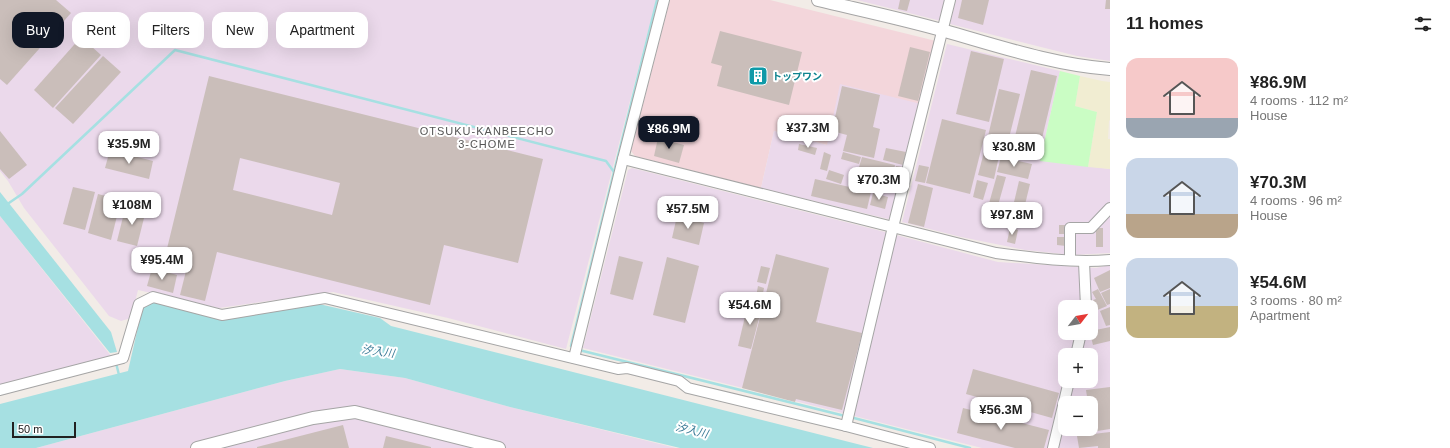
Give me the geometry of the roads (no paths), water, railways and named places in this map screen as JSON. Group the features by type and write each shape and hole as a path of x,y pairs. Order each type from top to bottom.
{"street":[{"path":"574,358 664,0"},
{"path":"818,0 942,31 1025,54 1094,68 1110,69"},
{"path":"846,426 893,227 950,0"},
{"path":"623,159 996,253 1084,262 1110,260"},
{"path":"1070,260 1070,228 1090,228 1110,208"},
{"path":"1084,262 1086,300"},
{"path":"0,390 123,358 139,304 153,297 222,315 325,298 618,369 627,368 679,381 688,388 930,448"},
{"path":"1053,448 1068,388"},
{"path":"197,448 313,418 355,412 499,448"}],"water":[{"path":"0,192 111,332 117,352 110,353 0,216"},
{"name":"汐入川","path":"151,301 221,320 319,304 380,318 391,326 873,448 680,448 510,407 405,378 340,369 285,381 36,448 0,448 0,404 128,371 143,305"}],"waterway":[{"path":"614,172 657,0"},
{"path":"6,205 22,194 175,50 606,161 614,172 571,346 574,348"},
{"path":"579,350 845,416"},
{"path":"116,363 119,375"},
{"path":"850,417 970,448"}],"place":[{"name":"トップワン","path":"758,76"}],"district":[{"name":"OTSUKU-KANBEECHO 3-CHOME","path":"487,137"}]}
